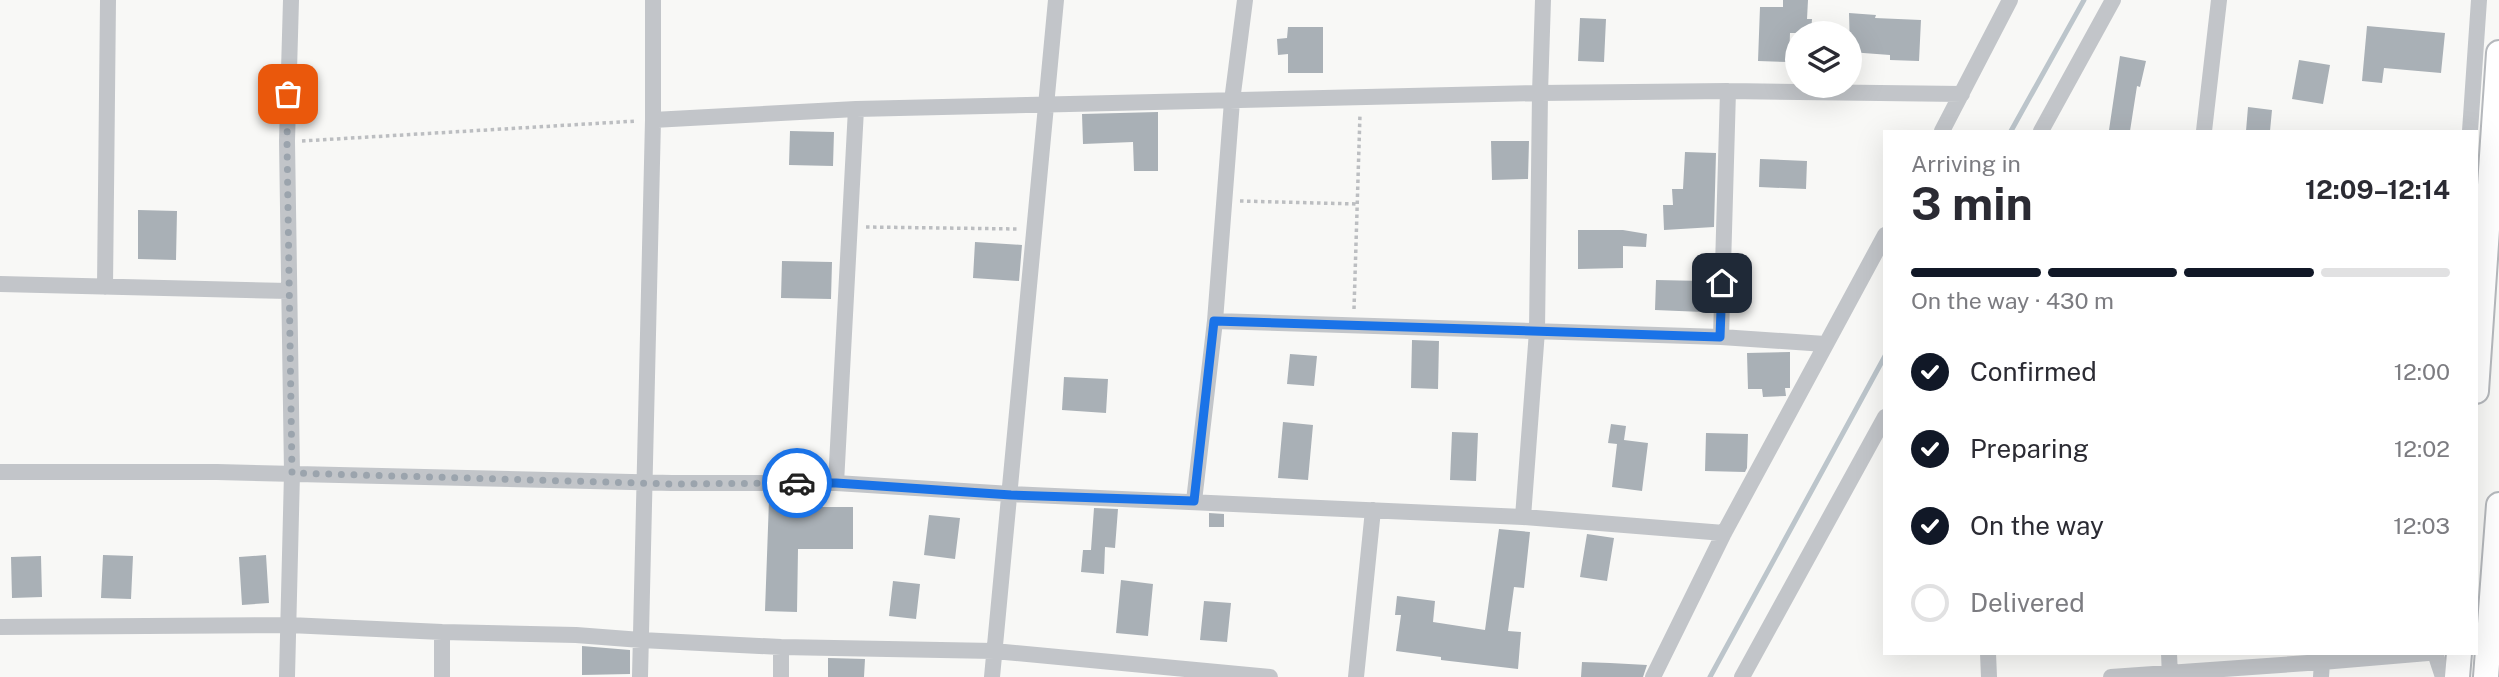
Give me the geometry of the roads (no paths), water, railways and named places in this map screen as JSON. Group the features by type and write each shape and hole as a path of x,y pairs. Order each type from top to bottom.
{"highway":[{"path":"2478,362 2499,54"},
{"path":"2486,677 2499,505"},
{"path":"2457,677 2459,655"}],"street":[{"path":"105,287 108,0"},
{"path":"287,677 292,473 287,141 291,0"},
{"path":"640,677 653,120 653,0"},
{"path":"992,677 1056,0"},
{"path":"1194,501 1214,321 1232,101 1245,0"},
{"path":"1523,517 1538,331 1543,0"},
{"path":"1943,130 2010,0"},
{"path":"2042,130 2113,0"},
{"path":"2204,130 2219,0"},
{"path":"2470,130 2479,0"},
{"path":"653,120 856,109 1540,93 1727,91 1962,94"},
{"path":"1720,337 1727,91"},
{"path":"836,483 856,109"},
{"path":"1653,677 1724,533 1883,239"},
{"path":"0,284 289,291"},
{"path":"1214,321 1720,337 1825,344"},
{"path":"1742,677 1883,421"},
{"path":"0,472 292,473 646,482 836,483 1011,495 1523,517 1724,533"},
{"path":"1356,677 1373,510"},
{"path":"0,627 289,625 576,635 781,647 994,650 1177,673 1270,677"},
{"path":"442,632 442,677"},
{"path":"781,647 781,677"},
{"path":"1988,655 1989,677"},
{"path":"2169,655 2169,674"},
{"path":"2111,677 2322,670 2416,655"},
{"path":"2436,655 2443,677"}],"waterway":[{"path":"2012,130 2084,0"},
{"path":"1710,677 1883,360"}]}
